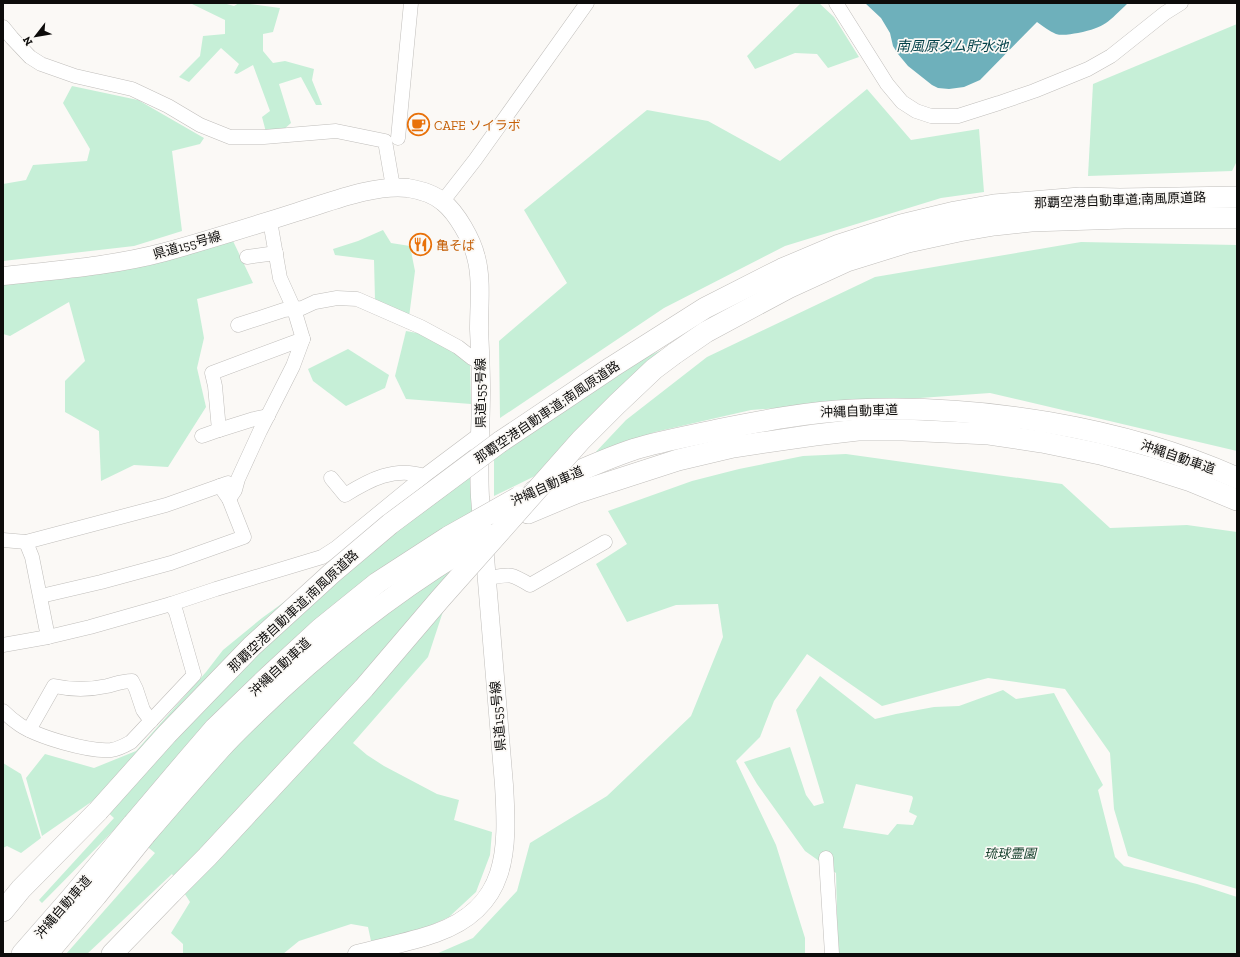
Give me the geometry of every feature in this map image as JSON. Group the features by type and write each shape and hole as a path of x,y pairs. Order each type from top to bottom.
{"highway":[{"name":"那覇空港自動車道;南風原道路","path":"3,910 21,889 98,811 167,734 252,646 332,573 390,524 500,442 612,367 705,308 782,268 839,245 901,225 955,212 994,206 1080,198 1120,199 1237,197"},
{"name":"那覇空港自動車道;南風原道路","path":"112,954 207,857 364,688 440,599 581,440 654,369 706,332 788,288 847,261 908,242 958,231 1031,221 1124,218 1237,218"},
{"name":"沖縄自動車道","path":"47,954 96,896 139,830 189,758 216,728 320,629 377,583 448,537 524,505 593,465 636,449 687,436 749,423 811,413 854,410 940,410 1034,420 1113,436 1191,460 1237,478"},
{"name":"沖縄自動車道","path":"524,505 576,493 678,460 733,447 858,430 903,430 988,434 1042,442 1100,454 1147,466 1191,481 1237,500"},
{"name":"沖縄自動車道","path":"22,954 71,898 139,830"}],"main road":[{"name":"県道155号線","path":"3,276 130,260 165,252 361,193 393,187 424,192 443,201 460,222 466,233 477,257 479,268 481,389 479,467 480,490 506,819 506,843 502,868 493,889 479,907 466,918 438,933 356,954"}],"street":[{"path":"398,138 411,3"},
{"path":"443,201 475,160 587,3"},
{"path":"836,3 887,84 902,102 916,112 931,116 958,116 999,104 1088,68 1111,56 1165,13 1182,3"},
{"path":"3,27 26,52 41,64 75,76 132,89 168,106 200,125 230,137 264,137 336,131 385,141 393,187"},
{"path":"229,499 235,490 238,479 257,437 293,366 303,339 294,309 280,278 270,221"},
{"path":"247,258 276,253"},
{"path":"238,325 284,310 294,309 337,298 356,299 421,327 480,362"},
{"path":"219,430 215,386 212,373 303,339"},
{"path":"202,436 268,416"},
{"path":"242,423 257,437"},
{"path":"3,645 48,637 90,627 171,604 322,557 336,548 424,476 480,434"},
{"path":"331,478 345,495 379,477 400,472 414,472 424,476"},
{"path":"3,540 26,542 166,505 238,479"},
{"path":"41,596 171,563 244,537 229,499 220,486"},
{"path":"26,542 32,557 48,637"},
{"path":"488,578 510,575 530,585 605,542"},
{"path":"3,711 19,725 50,739 100,750 121,748 131,742 194,675 176,612 171,604"},
{"path":"29,730 54,686 67,689 84,690 125,681 132,681 143,710 151,721"},
{"path":"826,858 832,954"}],"green space":[{"path":"190,3 223,3 234,6 242,3 280,8 273,32 263,34 263,51 273,63 285,61 314,69 312,80 322,105 316,105 301,77 279,84 291,123 282,131 266,132 262,117 270,111 253,65 237,74 234,73 239,64 221,48 189,82 179,77 200,56 203,36 225,34 225,20"},
{"path":"801,3 819,3 834,17 859,57 828,68 817,54 795,53 755,69 747,56"},
{"path":"1237,24 1237,161 1232,171 1088,176 1093,84"},
{"path":"72,86 138,100 204,138 200,144 172,151 182,231 134,246 3,261 3,184 26,180 33,165 87,161 90,149 63,103"},
{"path":"867,89 911,140 979,129 984,192 941,198 785,246 664,308 500,418 499,341 567,283 524,210 647,110 708,121 780,161"},
{"path":"383,230 391,243 410,246 415,271 409,317 375,300 374,260 335,255 333,249 358,241"},
{"path":"233,241 253,283 197,299 204,338 197,368 206,407 168,467 134,465 101,481 99,431 65,412 65,381 85,361 69,302 10,336 3,334 3,283"},
{"path":"1081,242 1237,245 1237,451 990,393 751,410 655,432 592,456 626,420 707,357 875,277"},
{"path":"406,331 428,335 470,362 471,404 406,399 395,376"},
{"path":"675,344 602,408 535,476 494,496 494,459 646,357"},
{"path":"348,349 389,375 385,388 346,406 313,381 308,369"},
{"path":"846,454 1062,484 1110,528 1187,525 1237,532 1237,889 1128,856 1114,809 1110,753 1065,689 988,678 882,706 807,654 774,701 760,737 736,761 776,845 805,938 805,954 436,954 473,938 517,891 530,843 607,796 691,716 723,637 718,604 676,605 627,622 596,564 627,544 608,511 692,481 739,469 803,456"},
{"path":"456,465 473,477 474,510 456,572 428,657 353,743 367,755 384,766 437,794 459,800 454,820 492,832 490,855 476,892 449,917 418,931 371,941 368,927 351,924 299,941 283,954 183,954 183,944 171,933 190,902 172,874 87,954 66,954 155,853 120,824 42,903 39,900 114,818 94,800 42,836 26,778 45,754 94,768 136,751 206,672 223,650 262,618 313,581"},
{"name":"琉球霊園","path":"820,676 875,719 934,707 959,706 1003,690 1016,699 1054,693 1103,785 1098,790 1115,857 1124,866 1197,884 1237,897 1237,954 838,954 836,873 805,851 757,784 744,762 790,747 806,795 814,806 824,803 796,710","holes":["856,784 912,796 913,798 909,812 917,816 913,825 897,824 888,835 843,828"]},
{"path":"3,763 21,774 41,838 21,853 7,846 3,848"}],"water":[{"name":"南風原ダム貯水池","path":"865,3 1128,3 1116,15 1101,26 1078,33 1058,35 1037,22 980,80 964,87 949,89 938,88 932,85 908,66 893,46 890,33 881,18"}],"place":[{"name":"CAFE ソイラボ","path":"419,125"},
{"name":"亀そば","path":"421,245"}]}
